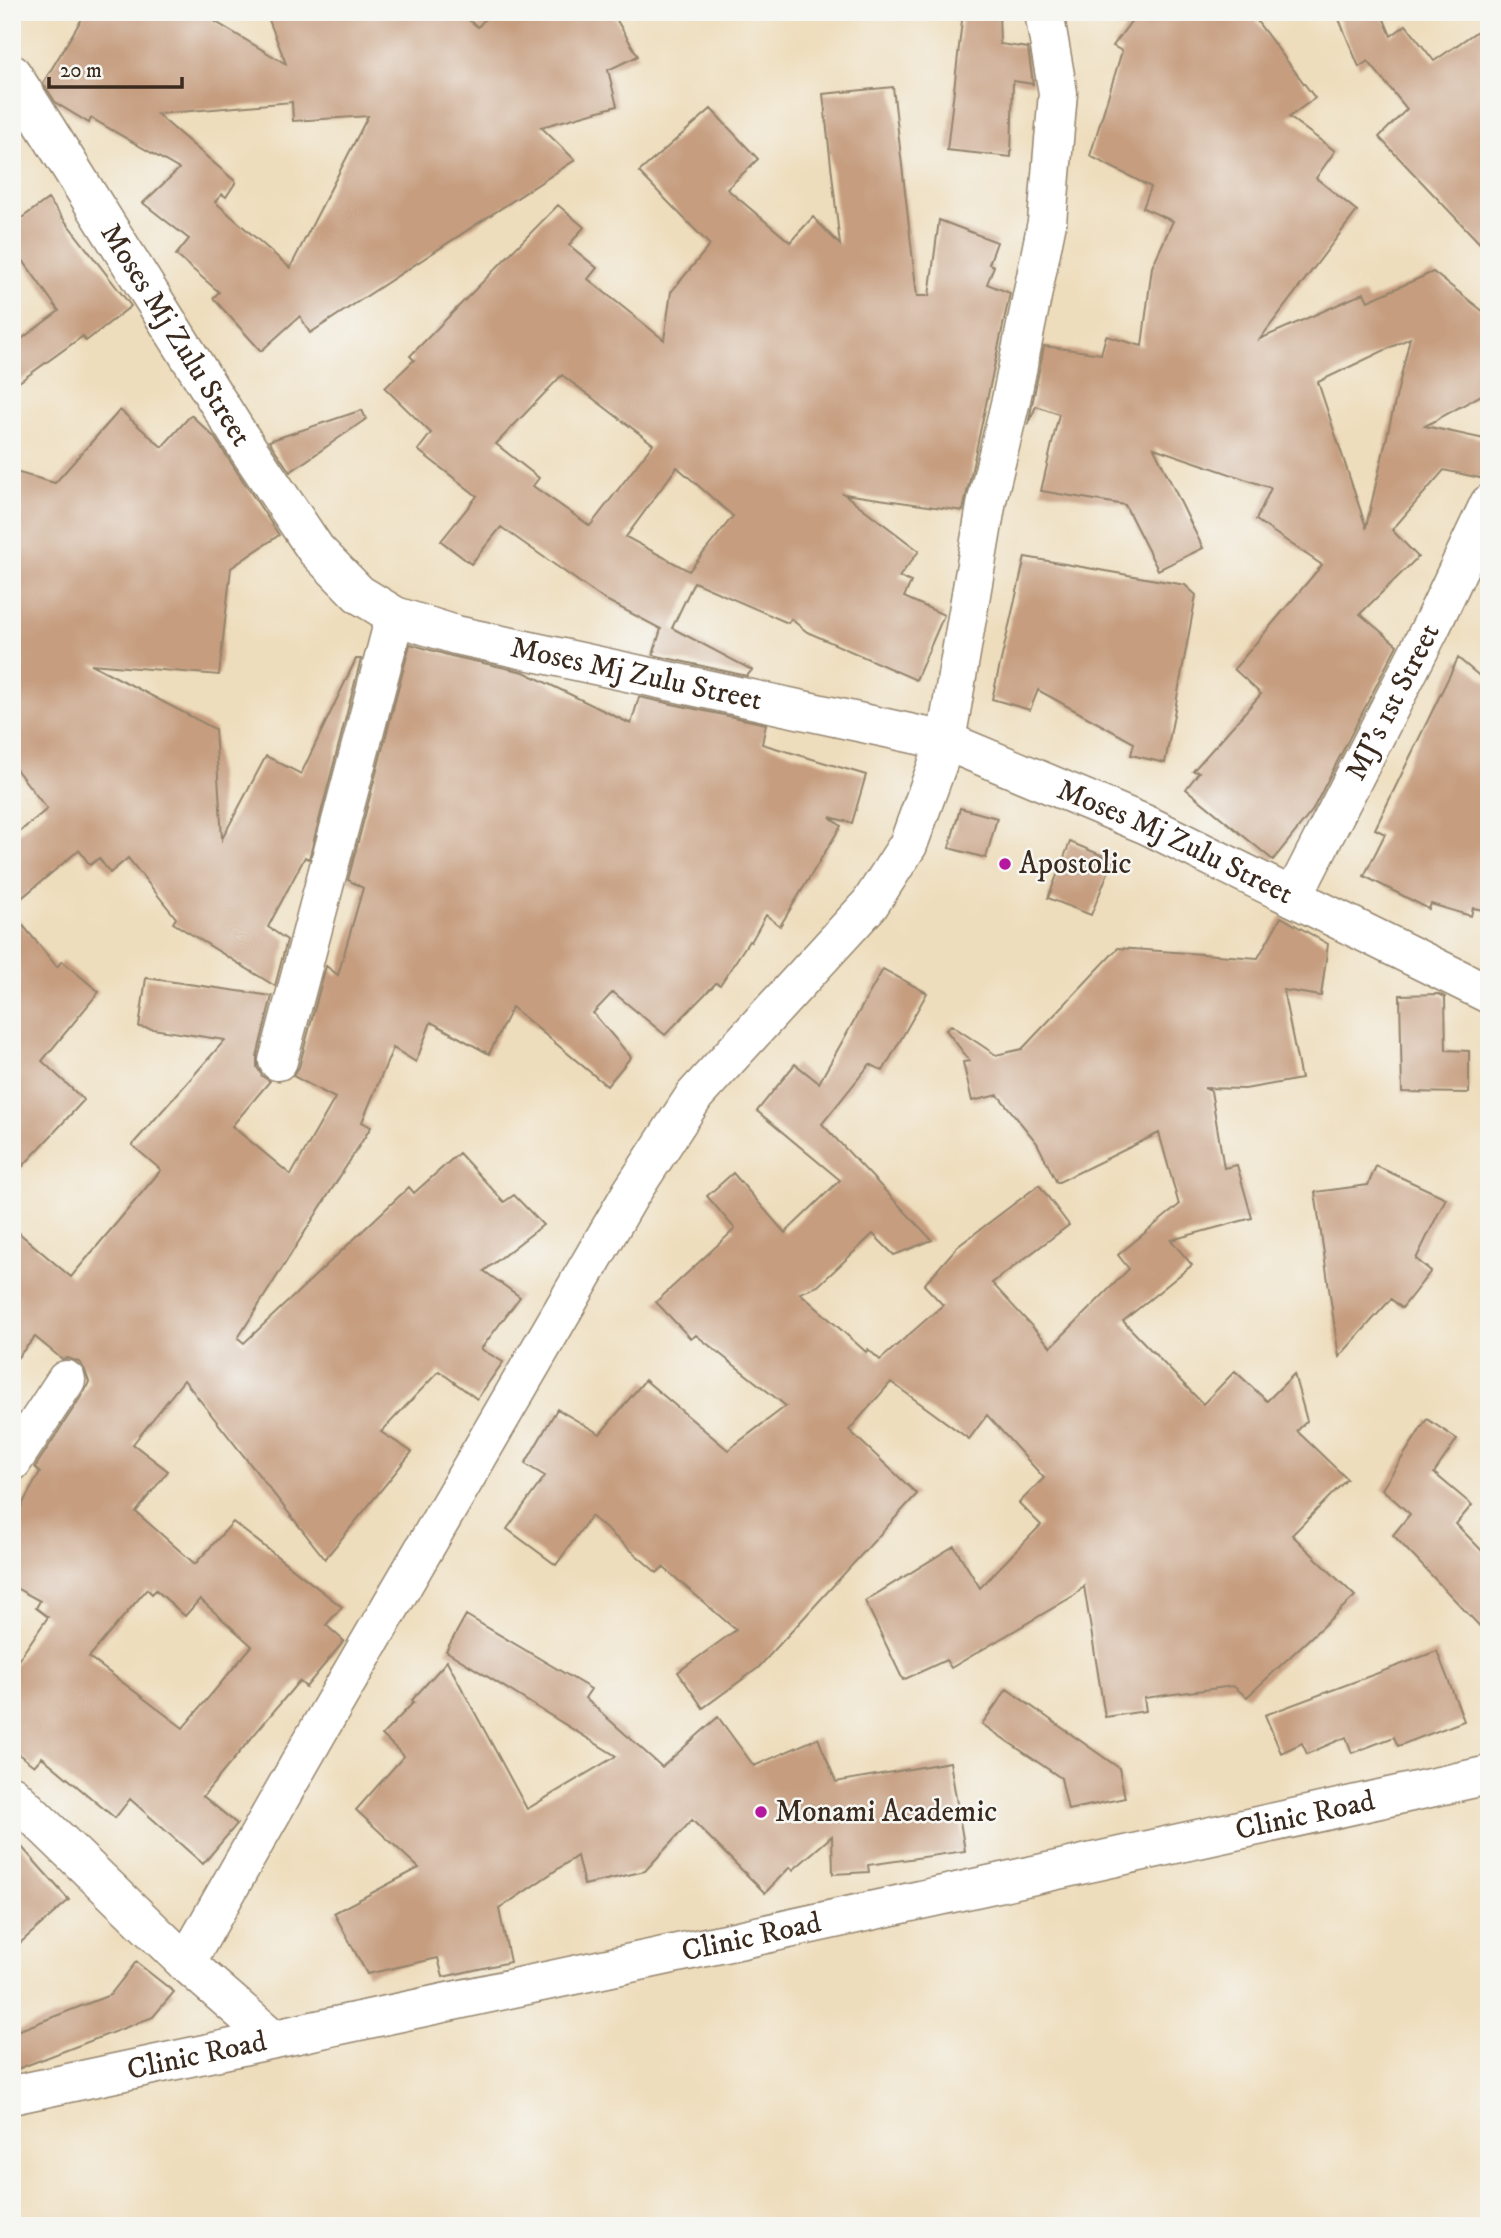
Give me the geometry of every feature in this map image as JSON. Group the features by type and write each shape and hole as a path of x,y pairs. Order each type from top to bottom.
{"street":[{"path":"186,1963 631,1193 695,1095 870,904 908,845 946,741 988,500 1047,222 1058,93 1044,12"},
{"name":"Moses Mj Zulu Street","path":"12,74 238,434 316,550 359,594 394,616 456,635 946,741 1147,825 1489,994"},
{"name":"MJ’s 1st Street","path":"1293,897 1431,627 1489,504"},
{"path":"278,1061 394,616"},
{"path":"12,1462 66,1380"},
{"name":"Clinic Road","path":"12,2095 720,1944 1489,1775"},
{"path":"12,1795 186,1963 272,2038"}],"building":[{"path":"86,12 199,12 286,64 266,12 459,12 478,27 491,12 612,12 638,56 608,70 617,106 541,127 575,160 310,333 300,316 261,351 213,298 219,292 176,255 189,239 143,203 179,169 91,118 89,123 56,103 43,83","holes":["292,102 293,121 368,116 290,268 215,202 222,194 226,197 236,182 157,114"]},
{"path":"963,12 999,12 1000,44 1028,48 1033,84 1013,81 1011,157 947,150"},
{"path":"1138,12 1250,12 1315,98 1289,117 1335,151 1316,178 1357,211 1260,339 1364,293 1368,301 1433,272 1489,316 1489,391 1425,426 1489,440 1489,480 1444,470 1392,530 1418,557 1360,614 1397,645 1312,811 1273,860 1186,789 1199,772 1193,771 1261,694 1234,669 1322,565 1256,520 1271,488 1154,448 1203,548 1158,570 1125,505 1041,491 1059,414 1036,406 1028,425 1044,346 1101,354 1106,336 1142,346 1152,267 1173,221 1143,208 1151,187 1090,156 1122,51 1113,46","holes":["1410,338 1366,527 1318,382"]},
{"path":"1336,12 1381,12 1391,36 1406,25 1434,61 1489,23 1489,253 1379,137 1407,109 1368,61 1359,67"},
{"path":"893,87 917,296 929,296 939,220 997,242 989,264 994,266 987,284 1010,293 963,511 844,494 919,551 899,577 911,582 904,597 944,615 916,680 807,632 791,619 788,623 694,582 672,628 752,670 747,676 653,655 661,629 602,598 501,527 471,564 441,541 477,496 418,450 431,433 385,388 414,360 410,356 558,205 584,227 569,245 597,268 588,279 664,340 671,292 710,245 639,172 711,109 758,159 727,189 790,242 813,217 840,245 823,94","holes":["562,375 653,444 590,526 533,486 539,478 496,444","677,467 733,516 689,571 626,537"]},
{"path":"48,199 131,306 86,341 83,336 12,387 12,346 59,311 12,245 12,225"},
{"path":"120,410 162,447 191,415 214,437 279,535 231,568 219,675 91,664 215,729 222,839 266,756 301,774 356,659 361,659 309,859 305,857 268,927 287,940 275,986 173,923 176,918 128,858 110,873 99,858 90,865 79,850 12,906 12,838 47,809 12,764 12,471 55,483"},
{"path":"362,410 366,419 290,472 269,441"},
{"path":"1025,557 1185,585 1196,595 1165,763 1131,755 1134,743 1038,690 1030,710 992,699"},
{"path":"410,644 524,672 631,724 639,697 766,724 762,744 866,775 852,823 830,817 841,826 780,926 766,915 751,942 749,941 720,985 716,983 665,1035 613,992 593,1013 631,1057 607,1086 512,1007 489,1054 431,1022 416,1062 393,1048 362,1122 371,1127 238,1338 244,1343 409,1187 414,1193 459,1153 504,1202 514,1195 543,1225 484,1271 520,1297 481,1349 503,1362 477,1399 439,1371 381,1432 412,1452 325,1559 184,1380 133,1444 168,1471 136,1512 195,1564 233,1522 342,1607 326,1625 344,1641 306,1687 299,1681 203,1796 237,1824 203,1864 130,1799 115,1818 42,1757 34,1766 12,1749 12,1669 48,1617 36,1608 40,1601 12,1586 12,1523 40,1472 35,1467 89,1382 79,1362 62,1359 35,1337 12,1364 12,1227 71,1277 161,1170 132,1145 225,1040 139,1027 146,978 272,996 257,1056 257,1067 262,1076 270,1081 232,1126 291,1175 335,1098 293,1076 299,1067 326,966 338,975 363,888 348,880","holes":["147,1589 152,1594 156,1590 185,1616 200,1599 252,1646 183,1728 89,1657"]},
{"path":"1458,658 1489,684 1489,911 1473,908 1471,916 1431,904 1429,909 1364,876 1385,834 1375,829"},
{"path":"960,808 997,818 986,858 949,848"},
{"path":"1070,842 1113,860 1091,915 1048,898"},
{"path":"12,912 57,967 62,961 99,992 42,1061 84,1100 12,1178"},
{"path":"1281,917 1328,944 1321,996 1283,990 1301,1079 1245,1089 1204,1088 1211,1091 1224,1168 1237,1165 1252,1218 1171,1240 1192,1265 1123,1321 1203,1404 1235,1371 1267,1401 1294,1374 1307,1421 1297,1431 1347,1479 1292,1535 1355,1596 1247,1697 1233,1686 1144,1698 1146,1711 1105,1717 1084,1586 1075,1595 951,1668 946,1660 903,1680 865,1601 954,1546 980,1588 1041,1525 1019,1503 1044,1478 987,1415 969,1439 891,1382 849,1430 917,1494 758,1668 703,1708 678,1672 736,1630 663,1567 657,1573 591,1516 556,1565 507,1529 545,1476 525,1464 557,1409 600,1434 645,1380 728,1450 786,1406 696,1335 691,1339 656,1302 735,1229 707,1196 733,1173 785,1233 840,1180 757,1111 795,1064 819,1083 883,969 927,993 883,1071 870,1064 822,1124 932,1240 894,1255 873,1234 818,1286 800,1293 866,1352 868,1349 880,1360 943,1305 924,1285 957,1247 1039,1185 1069,1225 992,1283 1051,1347 1129,1269 1118,1255 1179,1205 1159,1133 1057,1183 1037,1143 998,1095 972,1101 963,1062 970,1061 946,1030 951,1025 996,1055 1022,1049 1118,948 1258,958"},
{"path":"1439,994 1445,997 1446,1050 1469,1051 1469,1093 1402,1092 1400,995"},
{"path":"1376,1166 1446,1198 1416,1259 1431,1271 1402,1308 1391,1299 1339,1357 1315,1192 1368,1185"},
{"path":"1427,1419 1457,1439 1434,1473 1472,1505 1456,1524 1489,1558 1489,1636 1393,1535 1410,1514 1382,1489"},
{"path":"466,1615 591,1689 585,1698 662,1767 718,1717 754,1766 818,1738 836,1782 950,1762 965,1851 868,1865 869,1872 833,1874 832,1836 793,1870 790,1867 765,1893 692,1820 645,1871 584,1885 577,1856 499,1909 510,1962 443,1977 438,1958 367,1974 334,1913 419,1868 356,1810 404,1756 382,1735 414,1702 412,1700 447,1661 527,1809 616,1756 446,1651"},
{"path":"1437,1651 1464,1721 1398,1746 1394,1737 1352,1753 1346,1737 1307,1754 1302,1743 1281,1753 1265,1715"},
{"path":"1007,1689 1119,1768 1125,1798 1068,1810 1061,1778 982,1724"},
{"path":"12,1836 69,1900 12,1950"},
{"path":"136,1962 174,1992 153,2017 12,2071 12,2033 110,1995"}],"place":[{"name":"Apostolic","path":"1005,864"},
{"name":"Monami Academic","path":"761,1812"}]}
